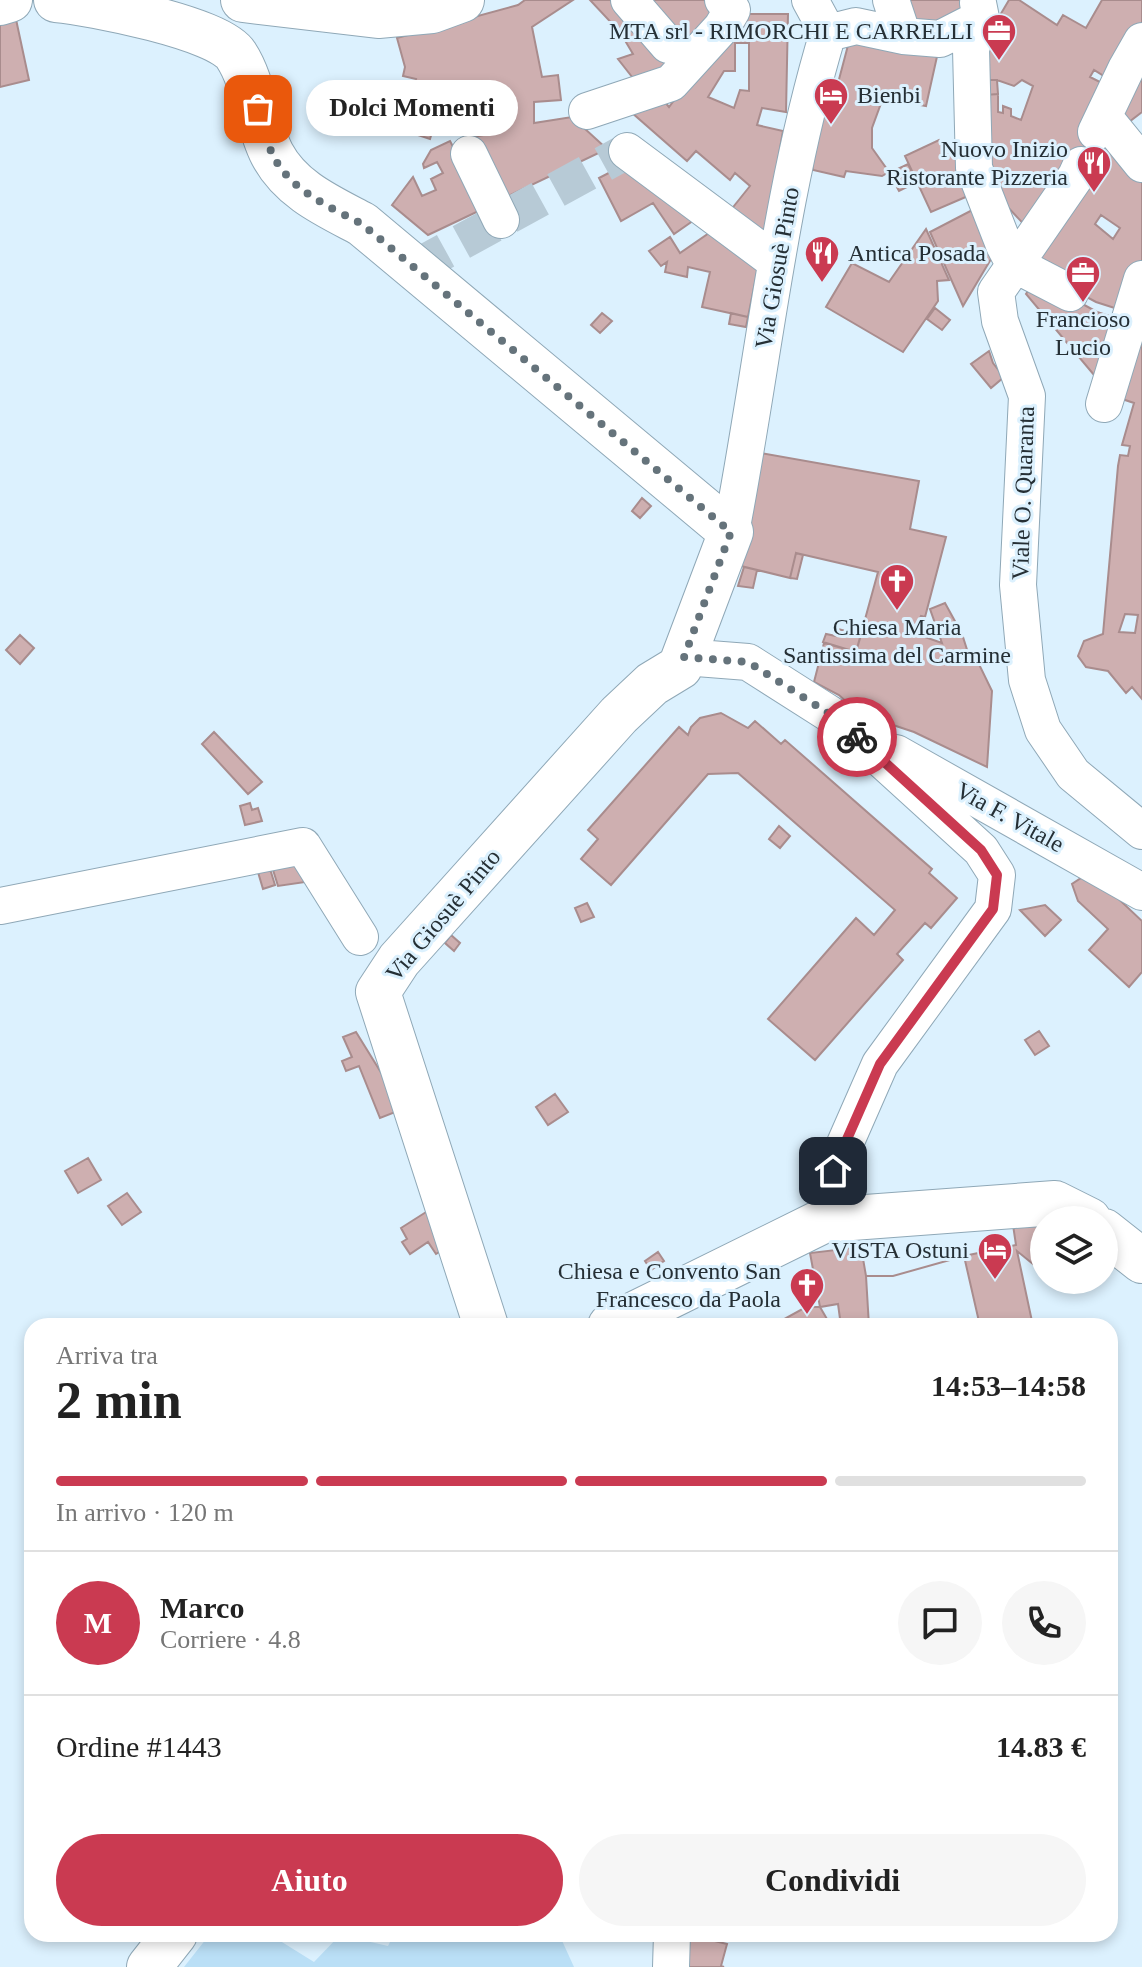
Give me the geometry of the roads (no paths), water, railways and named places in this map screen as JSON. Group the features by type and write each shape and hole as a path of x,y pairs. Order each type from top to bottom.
{"street":[{"path":"0,3 10,0"},
{"path":"56,0 84,3 198,31 235,53 258,109 271,153 290,180 317,200 362,224 731,532"},
{"path":"268,2 432,11 462,0"},
{"path":"629,0 668,45"},
{"path":"810,0 828,33 856,26 903,36 940,39 979,9"},
{"path":"891,0 903,36"},
{"path":"587,111 671,83 722,27 728,5"},
{"path":"979,9 971,49 974,168 1014,264 1070,293"},
{"name":"Via Giosuè Pinto","path":"483,1318 378,992 399,960 619,715 652,684 680,667 731,532 776,262 813,82 828,33"},
{"path":"1142,41 1126,69 1115,125 1142,164"},
{"path":"627,151 776,262"},
{"path":"469,154 501,220"},
{"name":"Viale O. Quaranta","path":"1081,165 996,292 1000,321 1027,396 1018,585 1027,680 1043,730 1073,774 1142,831"},
{"path":"1104,404 1142,279"},
{"path":"684,657 748,662 836,718 981,850 997,875 993,909 880,1064 833,1171 825,1220"},
{"name":"Via F. Vitale","path":"836,718 1142,892"},
{"path":"3,903 303,846 360,937"},
{"path":"626,1318 825,1220 1055,1203 1061,1206"},
{"path":"1118,1242 1142,1261"},
{"path":"149,1967 169,1942"},
{"path":"671,1967 672,1942"}],"tunnel":[{"path":"414,268 627,151"}],"place":[{"name":"MTA srl - RIMORCHI E CARRELLI","path":"999,62"},
{"name":"Dolci Momenti","path":"258,109"},
{"name":"Bienbi","path":"831,126"},
{"name":"Nuovo Inizio Ristorante Pizzeria","path":"1094,194"},
{"name":"Antica Posada","path":"822,284"},
{"name":"Francioso Lucio","path":"1083,304"},
{"name":"Chiesa Maria Santissima del Carmine","path":"897,612"},
{"name":"VISTA Ostuni","path":"995,1281"},
{"name":"Chiesa e Convento San Francesco da Paola","path":"807,1316"}]}
